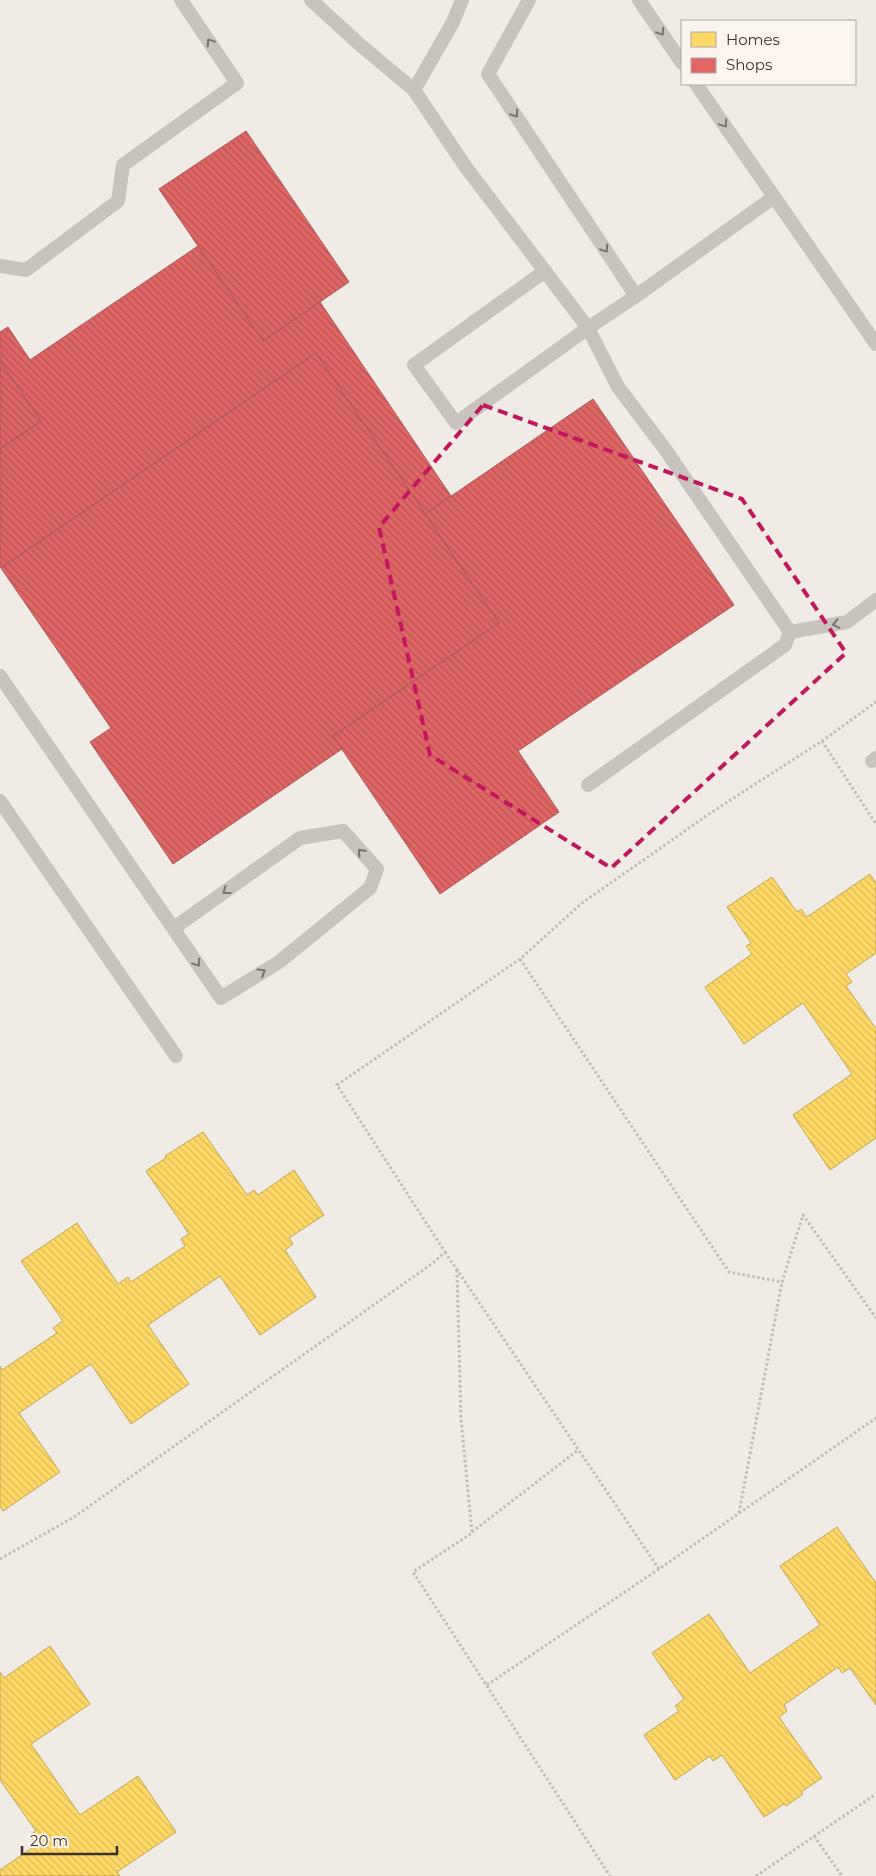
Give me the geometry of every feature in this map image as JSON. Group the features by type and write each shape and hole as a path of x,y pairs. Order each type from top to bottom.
{"lane":[{"path":"0,266 26,270 118,201 123,164 237,83 181,0"},
{"path":"311,0 414,90 465,166 588,328 618,387 665,449 790,632"},
{"path":"414,90 453,22 462,0"},
{"path":"529,0 488,74 636,296"},
{"path":"639,0 681,62"},
{"path":"697,85 876,344"},
{"path":"545,271 414,365 456,423 774,197"},
{"path":"790,632 847,622 876,600"},
{"path":"588,785 785,645 790,632"},
{"path":"0,676 221,998 279,962 370,888 376,869 343,831 300,838 174,928"},
{"path":"0,801 176,1056"}],"path":[{"path":"659,1569 445,1252 338,1085 520,959 582,904 712,812 822,741 876,702"},
{"path":"822,741 876,824"},
{"path":"520,959 729,1272 782,1282"},
{"path":"739,1513 782,1282 803,1215 876,1318"},
{"path":"0,1559 74,1517 433,1263 445,1252"},
{"path":"458,1270 461,1419 472,1533"},
{"path":"487,1685 659,1569 876,1418"},
{"path":"578,1450 472,1533 413,1572 610,1876"},
{"path":"756,1876 876,1794"},
{"path":"814,1836 842,1876"}],"highlighted area":[{"path":"483,405 742,499 846,653 611,868 430,755 379,527"}],"building: Homes":[{"path":"870,874 876,883 876,953 846,974 852,982 846,986 876,1029 876,1138 830,1170 793,1115 852,1074 803,1003 744,1044 705,987 752,954 746,946 751,943 727,907 772,877 797,912 801,909 807,917"},
{"path":"203,1132 247,1195 254,1190 258,1195 294,1170 324,1215 289,1238 293,1244 285,1250 316,1297 260,1335 220,1276 148,1325 189,1384 131,1424 91,1364 19,1413 60,1472 3,1511 0,1506 0,1366 2,1370 57,1333 53,1328 63,1321 21,1261 77,1223 118,1284 128,1277 131,1282 185,1246 181,1239 189,1234 146,1171 166,1158 165,1156"},
{"path":"837,1527 876,1583 876,1705 850,1668 842,1673 838,1667 784,1705 787,1711 779,1717 822,1778 801,1792 803,1794 786,1806 784,1804 764,1817 722,1755 713,1761 710,1756 675,1780 644,1735 679,1711 675,1706 684,1699 652,1653 709,1614 750,1673 820,1625 780,1566"},
{"path":"50,1646 90,1704 31,1744 80,1815 138,1776 176,1832 117,1872 120,1876 0,1876 0,1870 36,1845 30,1835 36,1831 0,1780 0,1672 4,1678"}],"building: Shops":[{"path":"246,131 349,282 263,341 159,189"},
{"path":"198,246 263,341 320,302 451,496 425,514 316,353 1,568 0,449 41,421 0,361 0,332 8,327 30,360"},
{"path":"316,353 499,623 333,736 342,749 173,864 90,742 111,728 1,568"},
{"path":"0,361 41,421 0,449"},
{"path":"593,399 734,605 518,751 559,812 440,894 333,736 499,623 425,514"}]}
